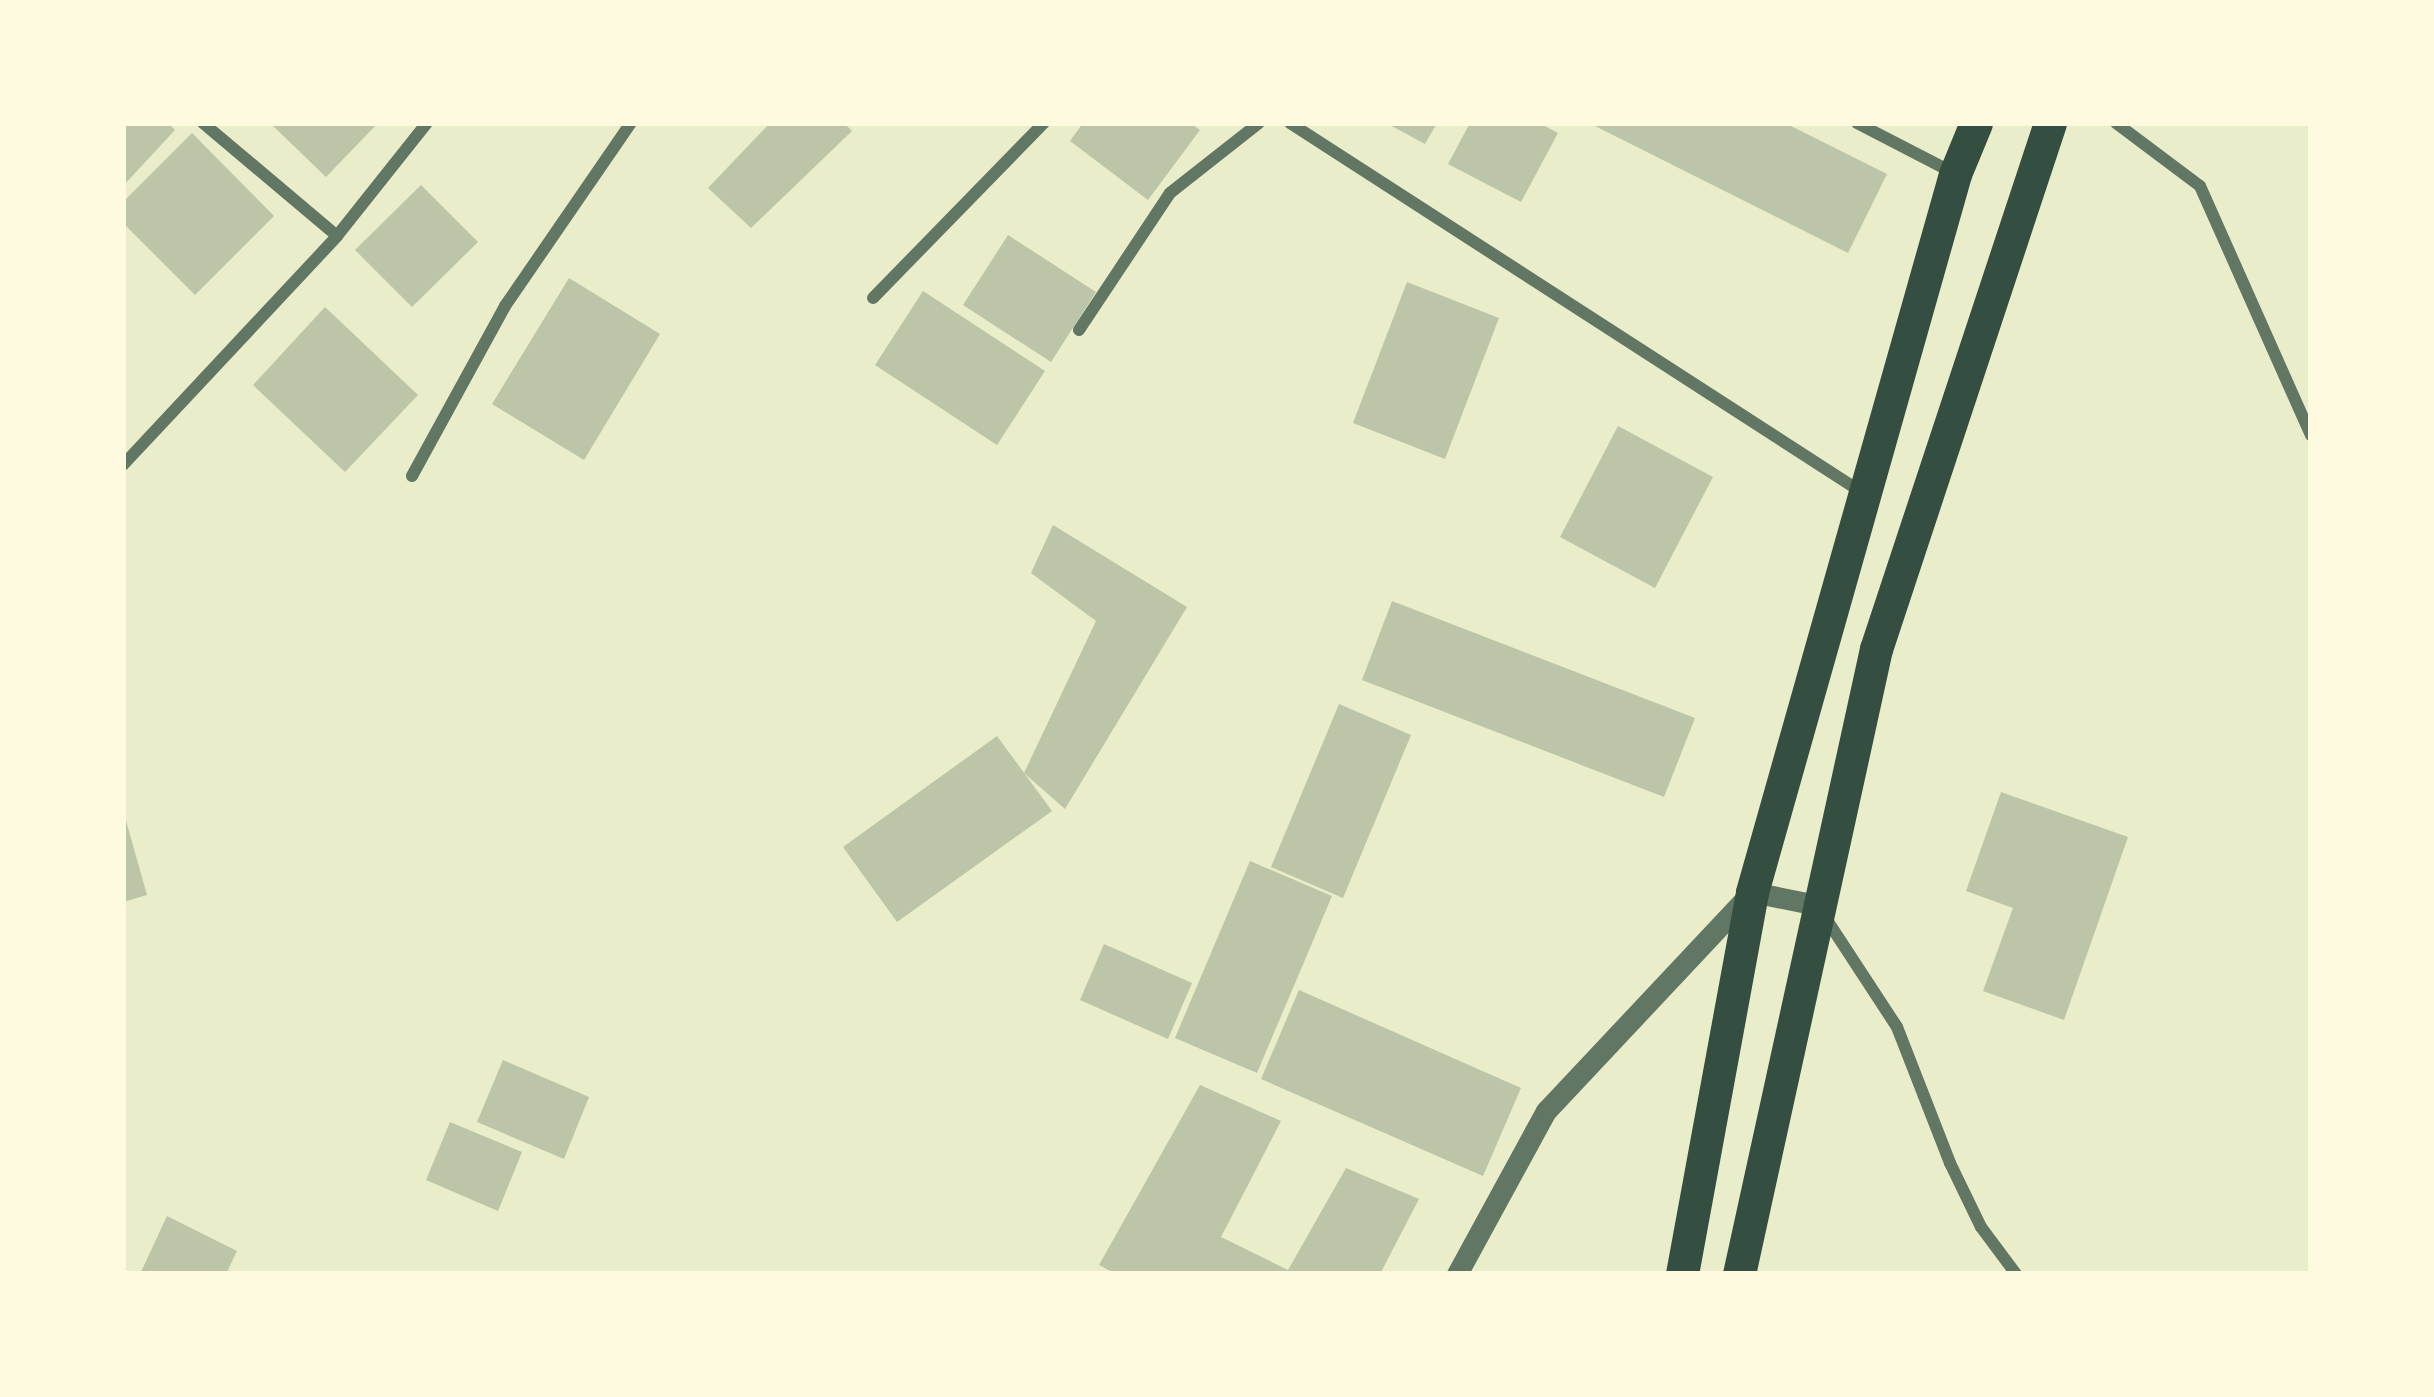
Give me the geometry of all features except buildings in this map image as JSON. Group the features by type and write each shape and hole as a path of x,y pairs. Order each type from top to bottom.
{"highway":[{"path":"1682,1274 1752,892 1955,174 1976,123"},
{"path":"1738,1274 1876,649 2050,123"}],"street":[{"path":"203,123 337,236"},
{"path":"123,465 337,236 427,123"},
{"path":"412,476 505,307 631,123"},
{"path":"873,298 1044,123"},
{"path":"1079,330 1170,193 1259,123"},
{"path":"1290,123 1866,495"},
{"path":"1857,123 1955,174"},
{"path":"2116,123 2200,186 2311,434"},
{"path":"1457,1274 1546,1111 1752,892 1816,905 1898,1027 1950,1163 1981,1227 2016,1274"}]}
